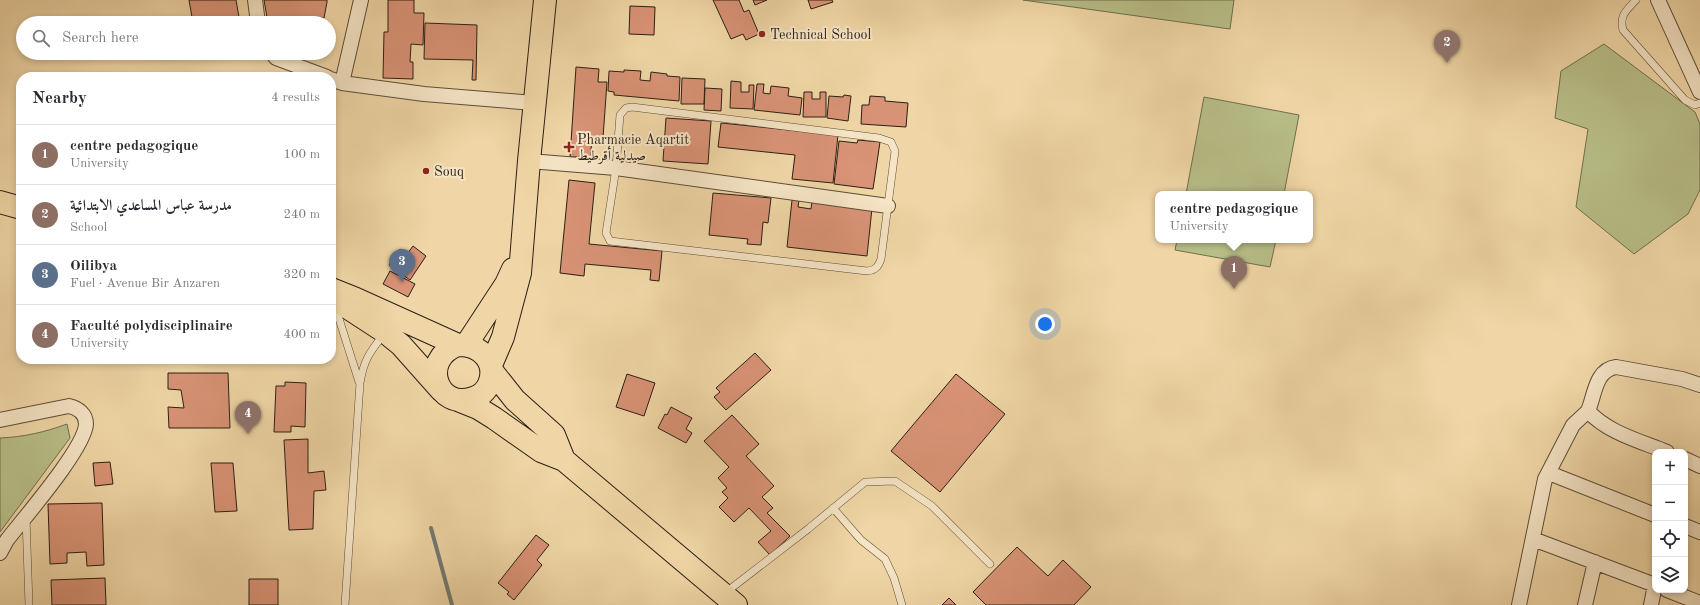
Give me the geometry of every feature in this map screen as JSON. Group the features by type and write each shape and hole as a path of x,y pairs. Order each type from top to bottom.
{"main road":[{"path":"336,299 385,332 401,345 450,395 471,399 482,394 489,383 491,368 503,337 520,273 534,103 545,0"},
{"path":"0,202 16,207"},
{"path":"522,250 506,284 462,345 450,348 439,359 436,375 437,383 450,395 478,408 541,451 564,460 730,600"},
{"path":"336,296 356,299 462,345 474,347 482,351 487,357 491,368 514,400 554,435 564,460"}],"street":[{"path":"254,0 257,16"},
{"path":"361,0 337,81 424,94 534,103"},
{"path":"1658,0 1700,92"},
{"path":"281,60 314,72"},
{"path":"529,161 616,168 888,206"},
{"path":"1519,605 1545,479 1572,425 1588,412 1602,373 1610,368 1616,367 1682,379 1700,385"},
{"path":"0,420 69,406 76,408 81,412 86,424 82,439 7,540 0,553"},
{"path":"1588,412 1605,427 1660,449"},
{"path":"1688,460 1700,466"},
{"path":"1548,475 1554,475 1652,514"},
{"path":"1688,527 1700,532"},
{"path":"1533,539 1652,584"},
{"path":"1585,605 1595,562"},
{"path":"1651,605 1653,593"},
{"path":"1675,593 1700,603"}],"lane":[{"path":"1636,0 1623,14 1621,22 1623,30 1685,100 1695,105 1700,102"},
{"path":"626,108 879,138 891,142 895,151 888,206 881,259 878,268 874,270 613,242 608,239 606,233 616,168 620,115 626,108"},
{"path":"336,308 360,383"},
{"path":"345,605 360,383 366,358 385,332"},
{"path":"730,600 833,508 865,482 895,481 932,506 990,564"},
{"path":"833,508 861,540 885,559 894,578 902,605"},
{"path":"26,516 29,605"}],"green space":[{"path":"1023,0 1234,0 1230,29"},
{"path":"1604,44 1695,112 1700,124 1700,190 1688,214 1634,254 1576,207 1588,129 1555,118 1561,71"},
{"path":"1204,97 1299,115 1285,191 1187,191"},
{"path":"1176,243 1275,243 1270,267 1175,250"},
{"path":"67,424 70,438 0,532 0,438 34,434"}],"building":[{"path":"189,0 236,0 239,16 192,16"},
{"path":"264,0 327,0 324,16 267,16"},
{"path":"388,0 414,0 414,13 424,13 423,45 411,44 410,62 413,62 413,79 383,78 384,32 388,32"},
{"path":"713,0 739,0 744,12 749,10 759,34 746,40 743,34 731,39"},
{"path":"753,0 767,0 755,5"},
{"path":"808,0 832,0 833,2 811,9"},
{"path":"630,6 655,7 654,35 629,34"},
{"path":"425,23 477,25 476,80 472,80 473,60 424,59"},
{"path":"576,67 599,69 598,82 607,82 603,138 592,137 590,163 580,162 581,157 570,157"},
{"path":"624,70 641,71 640,80 650,81 651,72 667,74 667,76 680,77 679,101 614,95 614,92 608,91 609,71 624,72"},
{"path":"682,78 705,79 704,104 681,104"},
{"path":"731,81 741,82 741,92 749,92 749,85 754,85 753,109 730,108"},
{"path":"757,84 764,84 763,93 770,94 771,86 789,88 788,96 802,98 800,115 754,110"},
{"path":"705,88 722,89 721,111 704,110"},
{"path":"804,92 812,92 812,99 820,99 820,92 826,92 826,117 803,117"},
{"path":"844,95 851,96 848,121 827,118 829,96 843,97"},
{"path":"870,96 885,97 885,101 908,103 906,127 861,124 862,105 869,105"},
{"path":"666,118 711,121 708,164 663,161"},
{"path":"721,123 838,135 833,183 792,179 795,155 718,147"},
{"path":"858,140 880,142 873,189 834,184 839,141 857,143"},
{"path":"569,180 595,183 589,244 662,251 659,281 650,280 651,270 585,264 584,276 560,273"},
{"path":"713,193 771,198 768,223 763,222 761,245 747,244 748,239 709,235"},
{"path":"792,200 799,200 798,207 811,209 812,201 872,208 867,256 787,247"},
{"path":"413,246 426,256 410,280 389,265 400,249 407,254"},
{"path":"390,271 415,284 408,297 383,284"},
{"path":"755,353 771,370 726,410 714,397 720,392 716,388"},
{"path":"168,373 228,373 230,428 169,428 168,407 184,408 181,390 168,389"},
{"path":"627,374 655,383 644,416 616,407"},
{"path":"956,374 1005,414 940,492 891,451"},
{"path":"285,382 306,383 305,427 291,426 291,432 274,432 276,386 285,386"},
{"path":"671,407 692,418 686,429 692,433 686,443 658,428 665,414 667,415"},
{"path":"732,415 759,444 746,456 774,486 762,497 773,508 767,513 790,536 770,555 758,542 771,531 749,508 734,522 719,507 728,498 722,492 727,488 718,478 729,467 704,441"},
{"path":"308,439 308,473 324,471 326,490 314,491 313,529 289,530 284,440"},
{"path":"110,462 113,484 95,486 93,463"},
{"path":"211,463 233,463 237,511 215,512"},
{"path":"102,503 104,565 87,566 86,552 67,553 67,563 50,564 48,504"},
{"path":"536,535 549,545 537,560 542,565 514,600 507,594 509,592 498,583"},
{"path":"1017,547 1048,576 1063,560 1091,587 1074,605 986,605 973,592"},
{"path":"105,578 106,605 52,605 51,580"},
{"path":"249,579 278,579 278,605 249,605"},
{"path":"949,598 956,605 942,605"}],"waterway":[{"path":"431,528 452,605"}],"place":[{"name":"Technical School","path":"762,34"},
{"name":"مدرسة عباس المساعدي الابتدائية","path":"1447,63"},
{"name":"Pharmacie Aqartit صيدلية أقرطيط","path":"569,147"},
{"name":"Souq","path":"426,171"},
{"name":"Oilibya","path":"402,282"},
{"name":"centre pedagogique","path":"1234,289"},
{"name":"Faculté polydisciplinaire","path":"248,434"}]}
